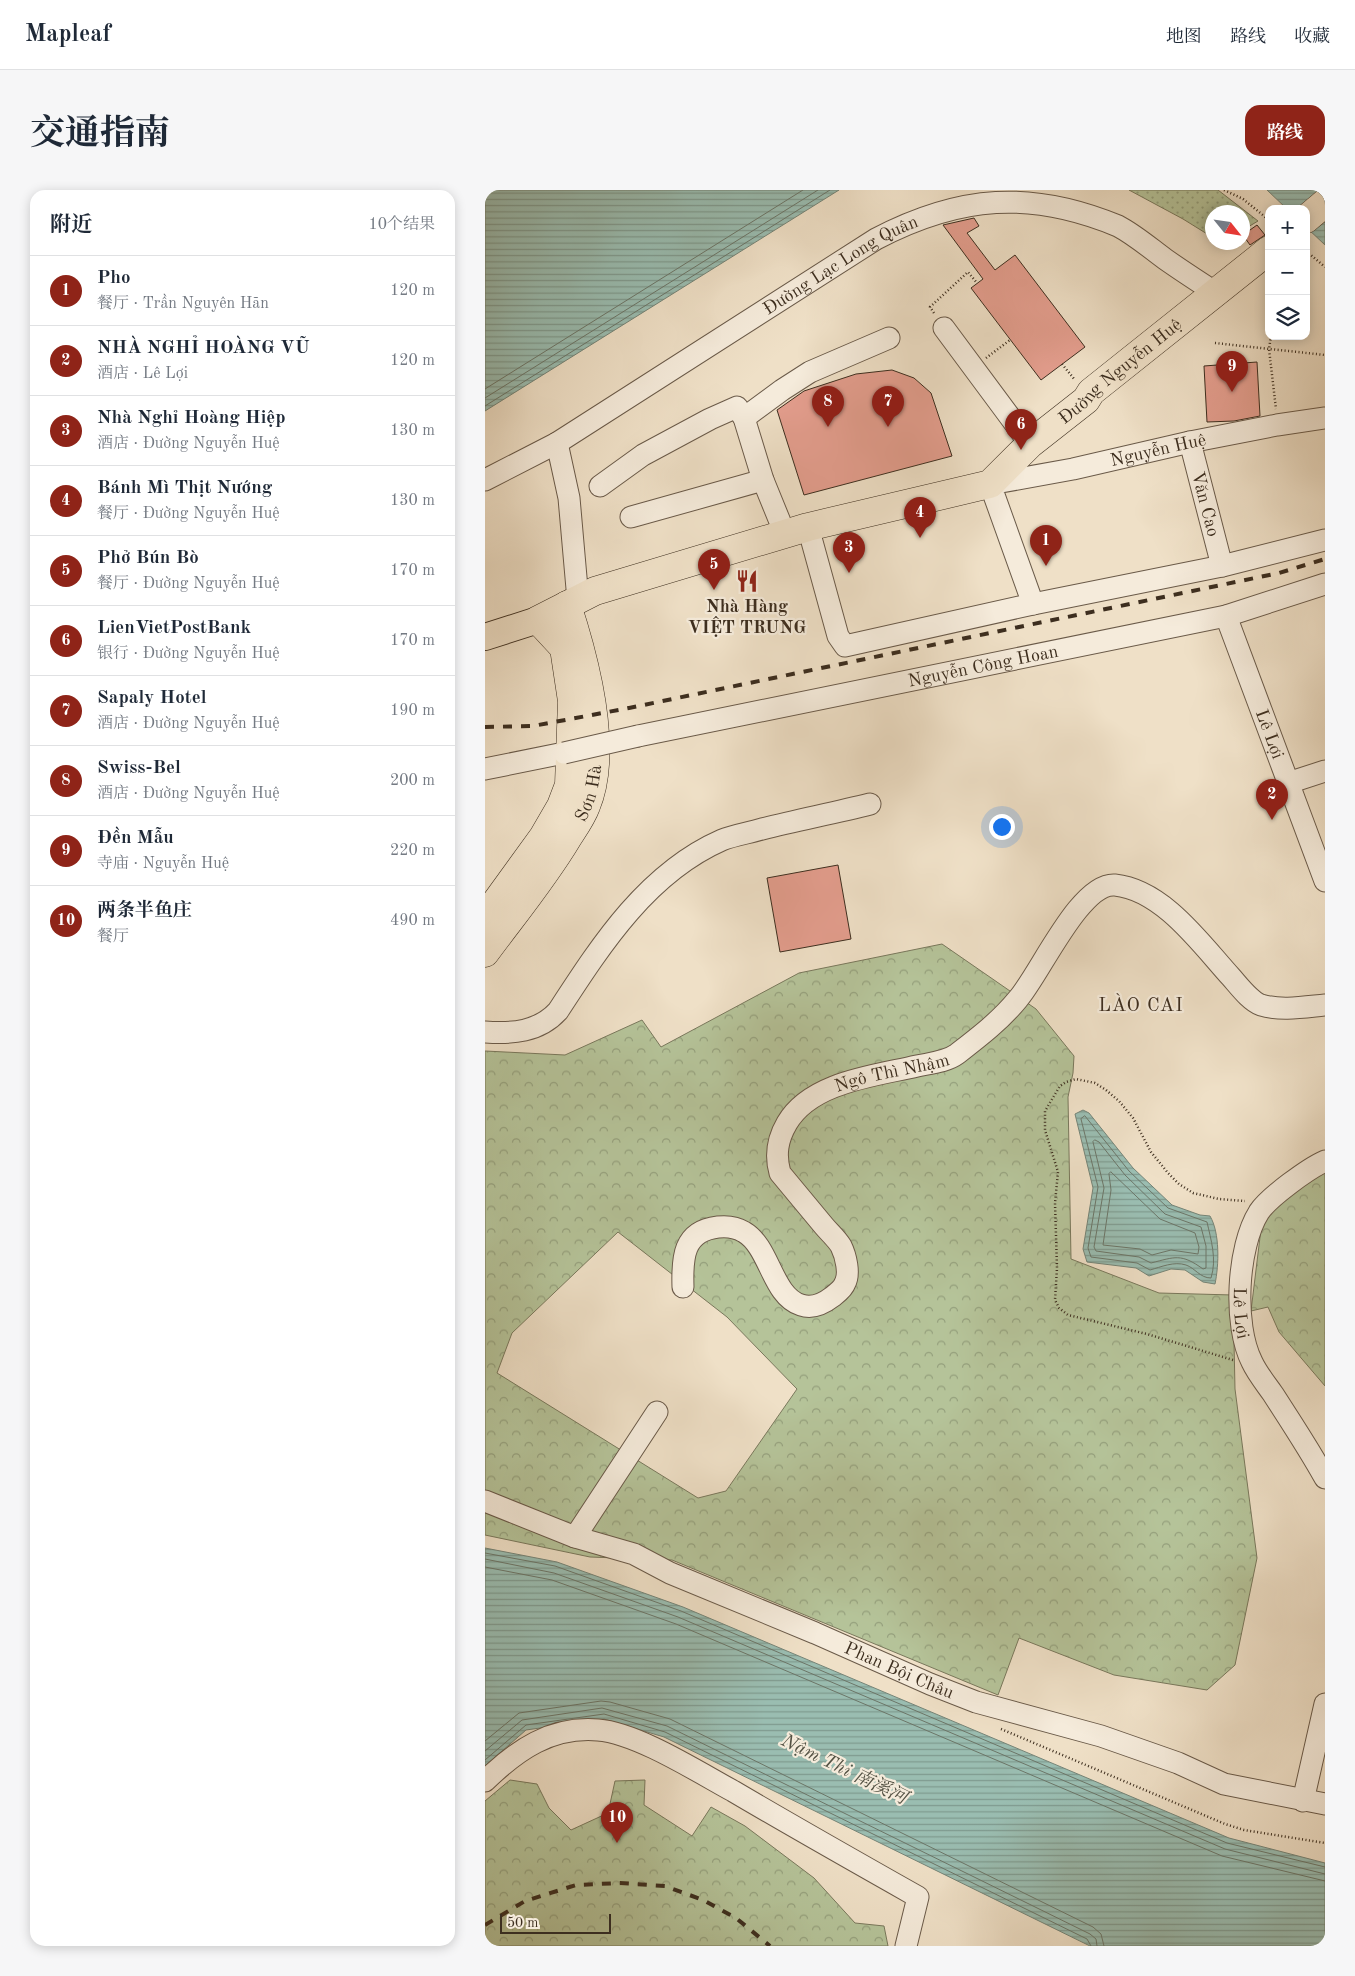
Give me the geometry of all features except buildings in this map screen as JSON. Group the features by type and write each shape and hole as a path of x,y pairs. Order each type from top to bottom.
{"highway":[{"path":"1310,216 1325,203"},
{"name":"Đường Nguyễn Huệ","path":"990,484 1030,444 1086,400 1091,392 1265,253"},
{"path":"538,620 595,591 797,531 990,484"},
{"name":"Sơn Hà","path":"485,953 558,854 587,806 594,778 595,729 592,704 576,631 573,603"},
{"name":"Sơn Hà","path":"485,917 543,837 561,806 569,785 572,700 564,648 538,620"}],"main road":[{"path":"485,636 538,620"}],"street":[{"name":"Đường Lạc Long Quân","path":"485,480 557,443 876,239 908,222 950,206 1000,197 1029,197 1059,202 1119,226 1216,293"},
{"path":"943,328 1030,444"},
{"path":"744,418 810,372 889,338"},
{"path":"600,486 643,455 710,419 737,407 744,418 763,480 797,531 838,636 845,646 1033,604 1222,566 1325,540"},
{"name":"Nguyễn Huệ","path":"990,484 1073,469 1190,442 1277,425 1325,418"},
{"name":"Văn Cao","path":"1190,442 1222,566"},
{"path":"557,443 569,498 573,603"},
{"path":"631,517 763,480"},
{"path":"990,484 1033,604"},
{"name":"Nguyễn Công Hoan","path":"485,769 1226,616 1325,584"},
{"name":"Lê Lợi","path":"1226,616 1325,881"},
{"path":"1288,783 1325,771"},
{"path":"485,1032 518,1032 538,1026 550,1019 605,942 640,898 667,874 694,854 724,840 870,804"},
{"name":"Ngô Thì Nhậm","path":"683,1287 682,1263 692,1238 700,1232 722,1226 745,1232 755,1241 785,1294 793,1302 802,1306 815,1307 826,1302 837,1293 846,1283 847,1272 841,1246 780,1174 776,1160 778,1144 791,1116 818,1093 866,1078 950,1059 990,1030 1019,998 1079,906 1095,891 1113,885 1128,888 1146,896 1165,908 1191,932 1241,989 1259,1004 1273,1008 1325,1005"},
{"name":"Lê Lợi","path":"1325,1161 1272,1199 1259,1211 1241,1270 1239,1312 1243,1336 1251,1362 1314,1457 1325,1478"},
{"path":"575,1538 657,1412"},
{"name":"Phan Bội Châu","path":"485,1501 575,1538 634,1554 670,1573 976,1702 1101,1736 1178,1763 1224,1784 1325,1804"},
{"path":"1303,1801 1325,1704"},
{"path":"485,1781 503,1764 527,1746 542,1738 558,1733 599,1730 633,1740 716,1782 918,1897 906,1946"}],"path":[{"path":"1224,190 1243,199 1265,217"},
{"path":"1310,254 1325,267"},
{"path":"943,328 930,307 968,272 977,284"},
{"path":"973,368 1010,340"},
{"path":"1270,340 1269,349 1277,425"},
{"path":"1215,344 1325,354"},
{"path":"1251,1362 1227,1359 1147,1334 1068,1315 1059,1308 1055,1300 1057,1268 1055,1203 1057,1172 1045,1130 1045,1111 1066,1082 1076,1079 1095,1083 1119,1101 1133,1118 1157,1159 1179,1184 1193,1193 1219,1199 1243,1201 1272,1199"}],"green space":[{"path":"1129,190 1218,190 1237,205 1205,205 1205,233"},
{"path":"1250,215 1258,221 1250,226"},
{"path":"942,944 1036,1009 1074,1056 1068,1097 1071,1259 1159,1293 1233,1295 1235,1389 1257,1558 1235,1665 1207,1690 1114,1675 1019,1638 998,1695 672,1560 590,1557 485,1535 485,1051 565,1055 642,1020 661,1047 799,973","holes":["618,1232 727,1317 797,1389 726,1491 698,1498 497,1373 512,1333"]},
{"path":"1325,1168 1325,1386 1279,1332 1268,1307 1251,1311 1261,1229 1273,1209"},
{"path":"510,1780 537,1784 549,1808 571,1830 608,1813 615,1781 645,1780 644,1805 692,1836 711,1807 745,1826 814,1878 855,1923 884,1926 888,1946 485,1946 485,1801"}],"water":[{"path":"485,190 839,190 485,411"},
{"path":"1267,190 1325,190 1325,245 1310,231 1310,205 1283,205"},
{"path":"1083,1110 1089,1113 1133,1168 1172,1205 1200,1215 1210,1216 1216,1231 1218,1249 1215,1284 1203,1282 1185,1270 1171,1269 1149,1276 1136,1268 1087,1262 1083,1249 1093,1188 1075,1114"},
{"name":"Nậm Thi 南溪河","path":"485,1548 557,1562 683,1607 1229,1838 1325,1863 1325,1946 1090,1946 664,1737 604,1719 526,1730 485,1766"}],"railway":[{"path":"485,727 533,726 629,708 1279,573 1325,559"},
{"path":"485,1925 525,1901 576,1885 620,1883 665,1886 703,1900 736,1918 770,1946"}],"place":[{"name":"Đền Mẫu","path":"1232,392"},
{"name":"Swiss-Bel","path":"828,427"},
{"name":"Sapaly Hotel","path":"888,427"},
{"name":"LienVietPostBank","path":"1021,450"},
{"name":"Bánh Mì Thịt Nướng","path":"920,538"},
{"name":"Pho","path":"1046,566"},
{"name":"Nhà Nghỉ Hoàng Hiệp","path":"849,573"},
{"name":"Nhà Hàng VIỆT TRUNG","path":"747,581"},
{"name":"Phở Bún Bò","path":"714,590"},
{"name":"NHÀ NGHỈ HOÀNG VŨ","path":"1272,820"},
{"name":"两条半鱼庄","path":"617,1843"}],"district":[{"name":"LÀO CAI","path":"1141,1004"}]}
